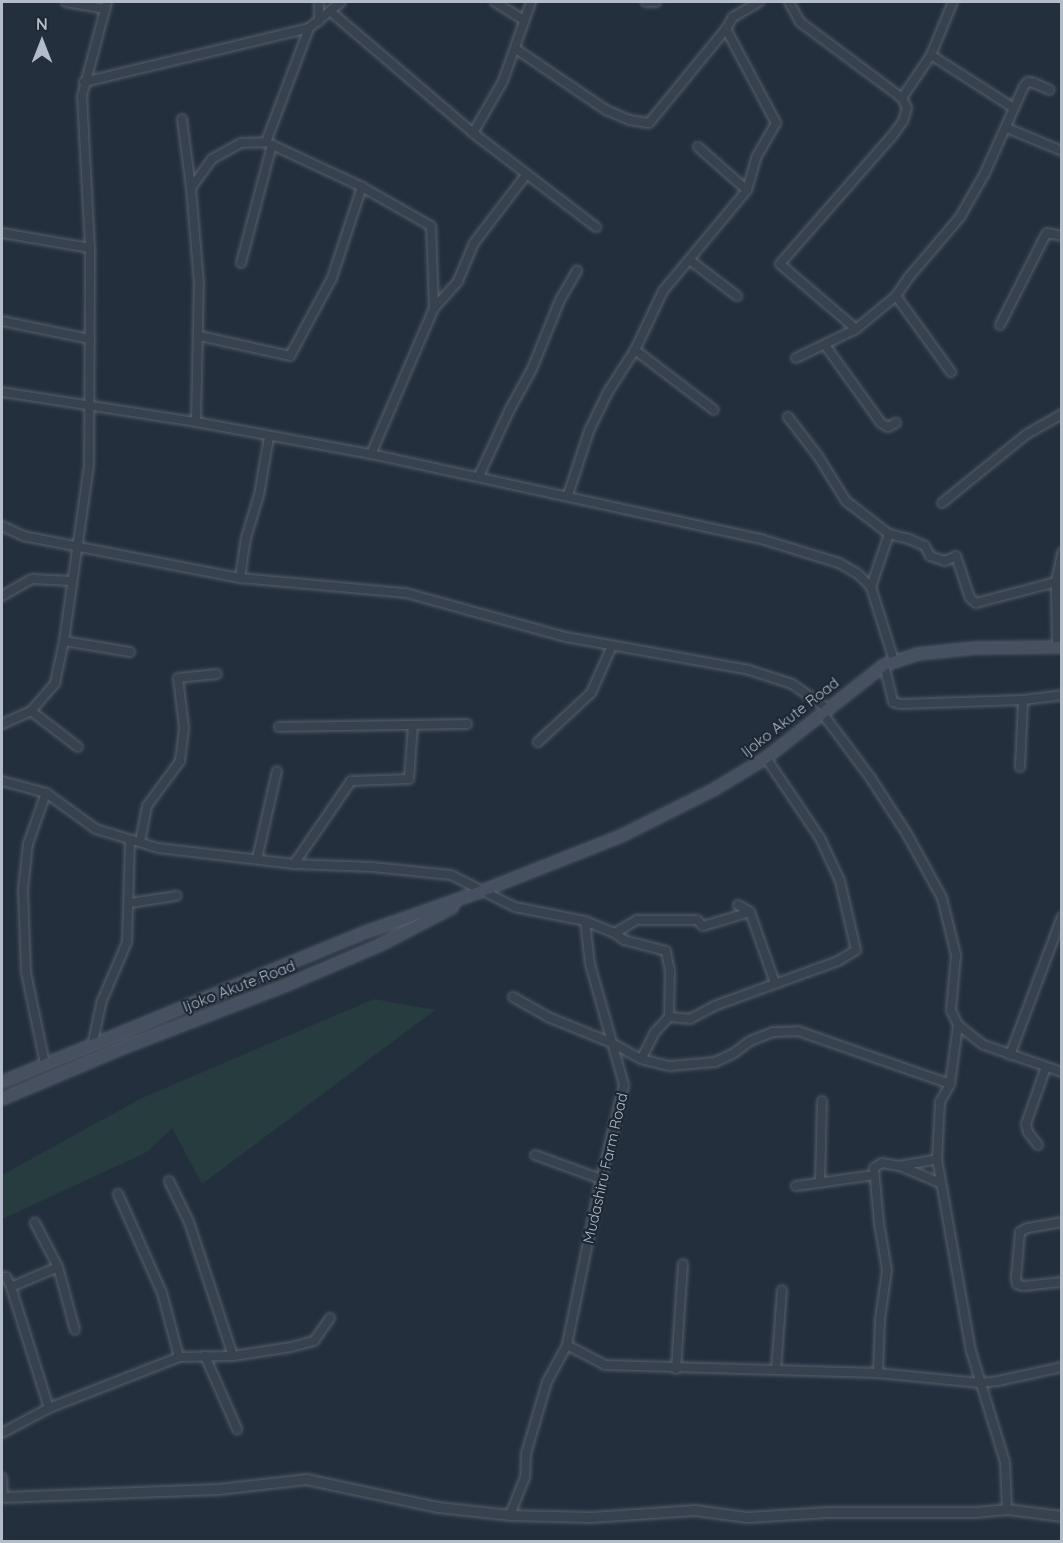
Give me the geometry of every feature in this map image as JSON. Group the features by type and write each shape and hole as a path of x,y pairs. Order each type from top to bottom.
{"main road":[{"name":"Ijoko Akute Road","path":"2,1081 369,931 482,891 621,836 713,790 766,758 889,663 918,654 975,648 1060,647"},
{"name":"Ijoko Akute Road","path":"2,1099 130,1045 289,984 372,949 482,891"}],"street":[{"path":"2,724 31,711 55,683 64,641 89,465 90,248 82,130 84,82 106,5 66,2"},
{"path":"319,2 319,21"},
{"path":"84,82 309,28 341,2"},
{"path":"495,2 524,20"},
{"path":"473,133 503,81 531,2"},
{"path":"646,2 656,2"},
{"path":"516,49 606,110 630,120 649,123 726,29 733,17 759,2"},
{"path":"789,2 800,22 902,98 907,108 903,121 780,264 856,329"},
{"path":"902,98 931,55 953,2"},
{"path":"331,12 473,133 596,227"},
{"path":"241,263 269,143 309,28"},
{"path":"568,495 589,431 608,392 635,350 663,291 691,261 747,190 757,156 776,123 726,29"},
{"path":"931,55 1014,108"},
{"path":"796,358 856,329 896,296 909,277 960,217 1007,128 1024,86 1028,82 1050,90"},
{"path":"182,119 191,188 200,336 196,422"},
{"path":"1007,128 1062,151"},
{"path":"191,188 212,159 241,142 269,143 362,187 431,226 434,308"},
{"path":"698,147 747,190"},
{"path":"371,454 434,308 458,281 474,243 526,175"},
{"path":"200,336 290,356 332,278 362,187"},
{"path":"2,233 90,248"},
{"path":"1000,325 1047,234 1062,236"},
{"path":"691,261 737,296"},
{"path":"479,476 509,411 532,369 560,300 577,270"},
{"path":"896,296 951,372"},
{"path":"2,321 90,339"},
{"path":"825,345 881,423 888,427 896,423"},
{"path":"635,350 714,410"},
{"path":"2,393 196,422 371,454 568,495 761,539 839,563 858,574 872,587"},
{"path":"942,504 1027,434 1062,414"},
{"path":"788,417 818,456 846,501 889,534 925,546 930,556 945,561 956,556 970,598 976,603 1056,582"},
{"path":"240,578 246,538 259,495 269,437"},
{"path":"2,526 23,536 240,578 406,593 508,622 612,646 749,670 792,684 826,711 930,873 942,898 956,955 951,1010 958,1025 984,1045 1062,1072"},
{"path":"889,534 872,587 889,663 893,702 900,704 1023,700 1062,695"},
{"path":"1060,647 1056,582 1062,553"},
{"path":"2,596 32,579 71,581"},
{"path":"64,641 130,652"},
{"path":"538,742 591,693 612,646"},
{"path":"140,842 147,806 180,761 184,727 178,678 217,674"},
{"path":"1020,767 1023,700"},
{"path":"31,711 78,747"},
{"path":"279,727 467,724"},
{"path":"294,864 351,781 410,779 413,725"},
{"path":"669,1017 690,1019 714,1005 838,961 855,950 840,881 820,838 766,758"},
{"path":"257,859 277,771"},
{"path":"2,781 46,793 96,829 130,841 158,848 294,864 372,867 451,876 515,907 585,921 624,939 666,951 670,971 669,1017 655,1032 641,1059"},
{"path":"45,1064 26,972 23,889 28,844 46,793"},
{"path":"93,1042 101,1003 127,942 130,903 130,841"},
{"path":"130,903 176,896"},
{"path":"738,905 750,912 775,983"},
{"path":"615,933 637,920 697,920 703,926 750,912"},
{"path":"1010,1055 1062,917"},
{"name":"Mudashiru Farm Road","path":"510,1515 525,1477 526,1454 548,1382 567,1345 601,1179 624,1085 590,964 585,921"},
{"path":"513,997 548,1017 612,1043 641,1059 670,1066 715,1062 734,1053 750,1041 773,1032 798,1031 950,1084"},
{"path":"958,1025 950,1084 940,1102 937,1159 940,1183 951,1228 958,1287 980,1383 1005,1462 1007,1509"},
{"path":"1038,1146 1028,1132 1026,1124 1046,1067"},
{"path":"820,1183 822,1101"},
{"path":"535,1155 601,1179"},
{"path":"878,1373 880,1319 887,1270 874,1175 876,1164 899,1166 937,1159"},
{"path":"899,1166 940,1183"},
{"path":"796,1186 874,1175"},
{"path":"169,1181 189,1222 233,1356"},
{"path":"118,1194 162,1293 179,1357"},
{"path":"1062,1222 1027,1228 1020,1232 1016,1278 1017,1284 1023,1286 1062,1282"},
{"path":"35,1223 58,1267 75,1330"},
{"path":"676,1369 683,1264"},
{"path":"10,1287 58,1267"},
{"path":"2,1277 6,1277 10,1287 49,1408"},
{"path":"776,1370 782,1290"},
{"path":"2,1433 49,1408 179,1357 233,1356 314,1341 330,1318"},
{"path":"567,1345 605,1365 676,1369 878,1373 980,1383 998,1382 1062,1367"},
{"path":"205,1356 237,1430"},
{"path":"2,1478 2,1497 218,1489 306,1479 438,1507 510,1515 591,1517 695,1510 747,1517 828,1512 917,1513 1007,1509 1062,1516"}],"green space":[{"path":"374,999 435,1010 202,1184 172,1128 147,1152 2,1219 2,1175 142,1098"}]}
